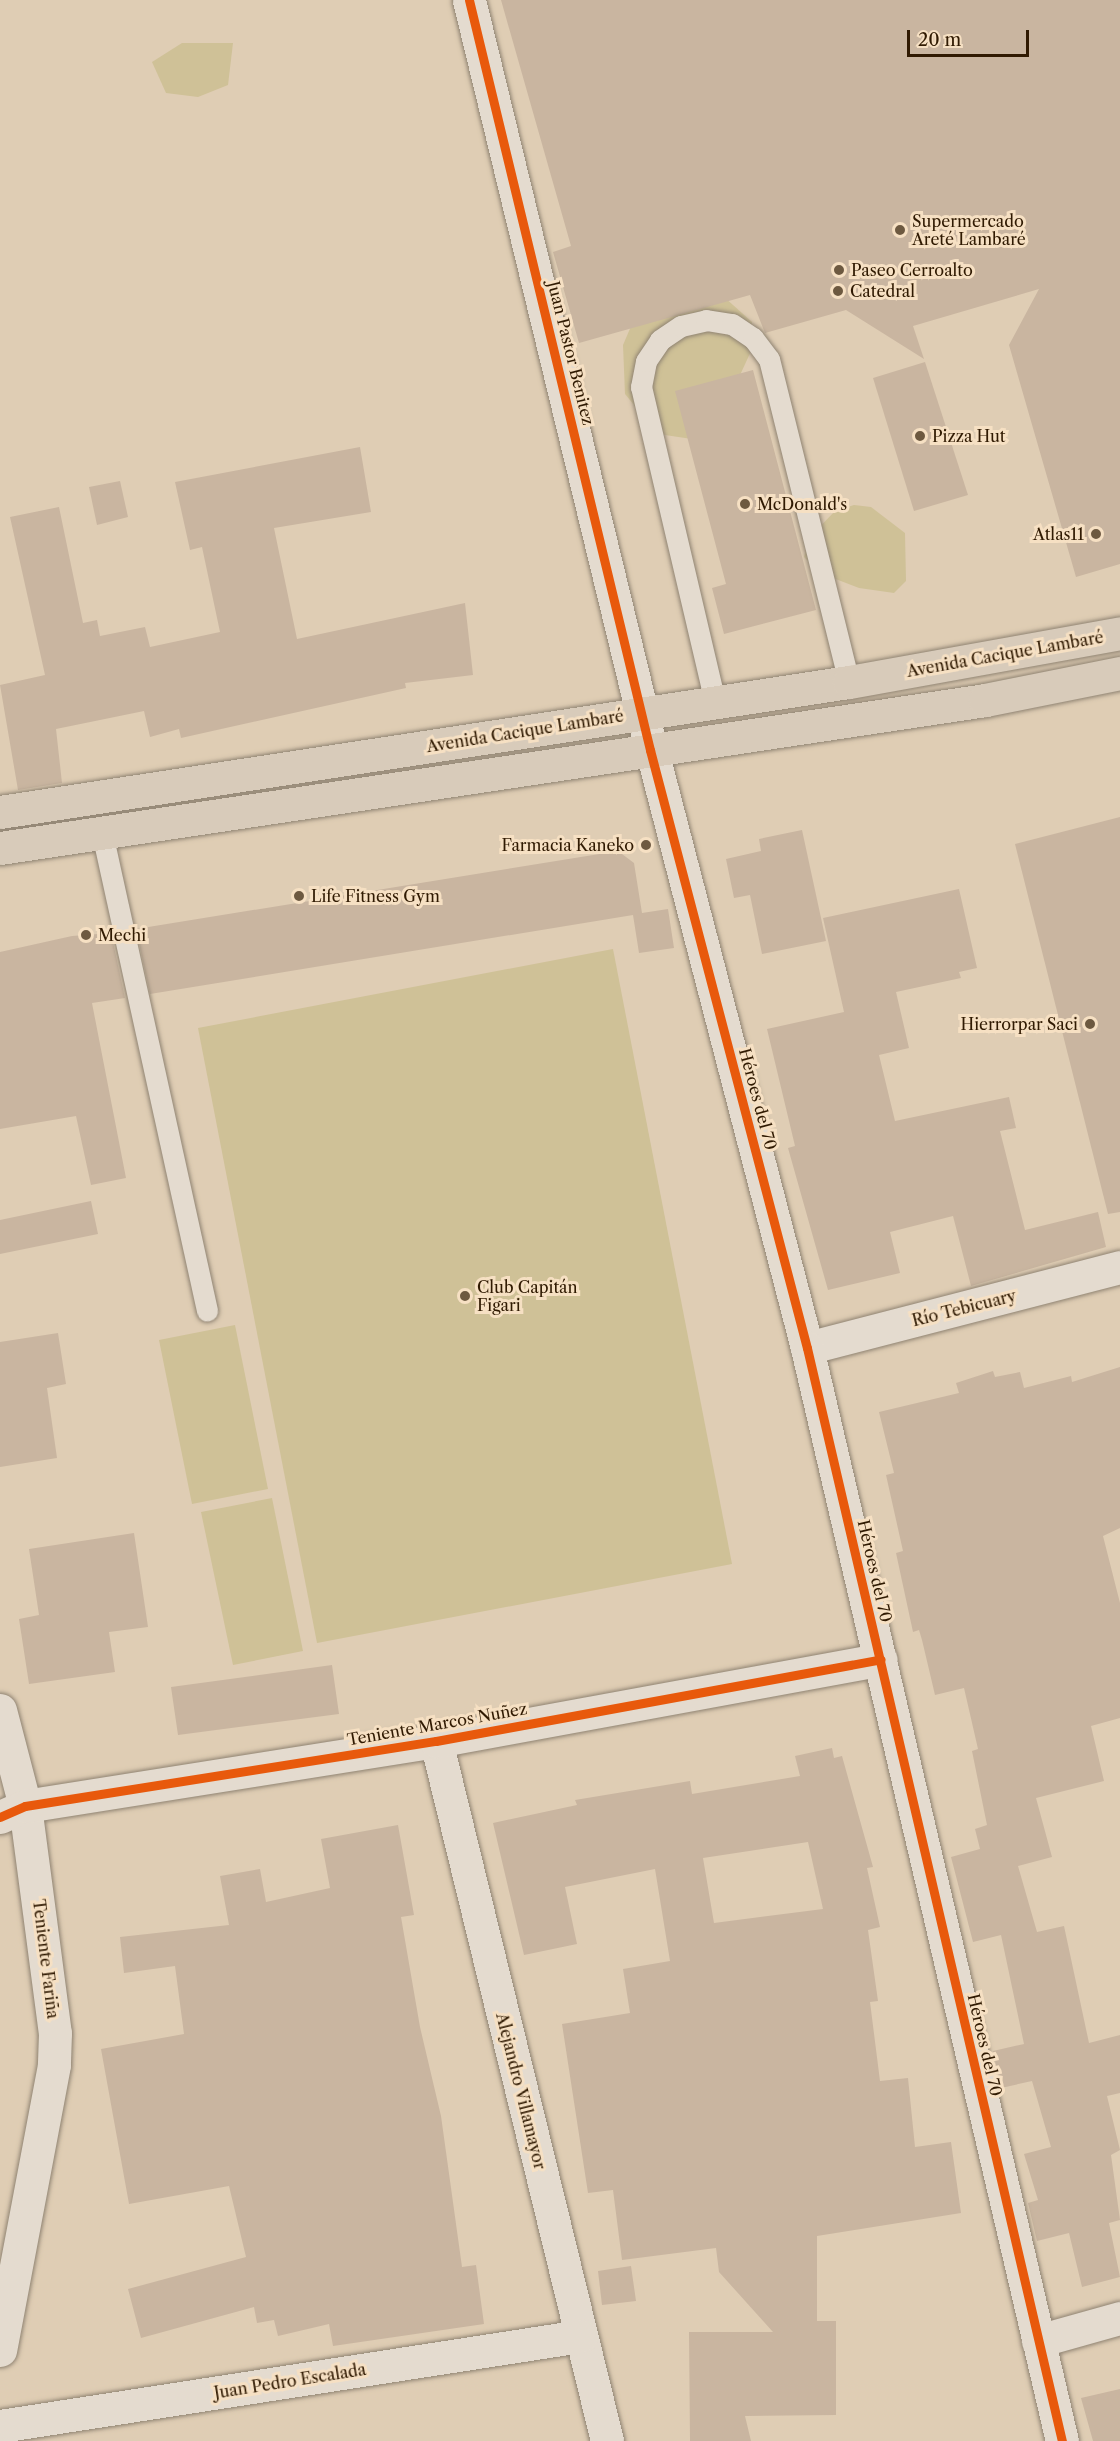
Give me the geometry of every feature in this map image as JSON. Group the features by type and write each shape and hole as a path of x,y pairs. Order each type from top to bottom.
{"main road":[{"name":"Avenida Cacique Lambaré","path":"0,812 849,682 1120,633"},
{"path":"0,848 985,700 1120,673"}],"street":[{"name":"Juan Pastor Benitez","path":"469,0 642,713"},
{"name":"Héroes del 70","path":"642,713 807,1348 1062,2441"},
{"name":"Río Tebicuary","path":"807,1348 1120,1267"},
{"name":"Teniente Marcos Nuñez","path":"13,1811 436,1741 881,1659"},
{"name":"Teniente Fariña","path":"0,1710 13,1811 54,2000 54,2065 0,2350"},
{"name":"Alejandro Villamayor","path":"436,1741 607,2441"},
{"path":"1038,2341 1120,2318"},
{"name":"Juan Pedro Escalada","path":"0,2426 581,2336"}],"lane":[{"path":"715,702 641,387 646,362 660,340 681,326 706,320 732,324 753,338 769,359 849,682"},
{"path":"102,833 207,1311"}],"shaded area":[{"path":"182,43 233,43 228,85 198,97 166,93 152,62"},
{"path":"714,288 752,322 752,349 729,399 692,439 658,434 625,394 623,345 638,310"},
{"path":"854,505 871,507 905,533 906,581 894,593 859,588 820,573 804,557 809,538 835,511"},
{"name":"Club Capitán Figari","path":"613,949 732,1564 317,1643 198,1028"},
{"path":"235,1325 268,1489 192,1504 159,1340"},
{"path":"272,1498 303,1651 233,1665 201,1512"}],"building":[{"name":"Paseo Cerroalto","path":"501,0 1120,0 1120,564 1076,577 1009,345 1039,289 913,326 924,359 846,310 765,333 750,295 579,343 553,252 571,246"},
{"name":"Pizza Hut","path":"925,362 968,495 914,511 873,378"},
{"path":"753,370 816,610 724,634 712,588 726,584 675,391"},
{"path":"360,447 371,512 274,528 297,639 465,603 473,675 405,683 406,688 181,738 179,729 150,737 144,711 56,729 62,783 18,790 0,685 45,675 10,517 59,507 83,623 97,620 100,636 145,627 150,647 220,632 202,547 190,550 175,482"},
{"path":"120,481 128,517 97,525 89,487"},
{"name":"Hierrorpar Saci","path":"1120,817 1120,1212 1108,1214 1015,844"},
{"path":"802,830 826,941 762,954 750,895 734,898 726,859 761,851 759,839"},
{"path":"618,851 634,863 642,913 668,909 674,948 639,953 633,915 150,994 136,929"},
{"path":"959,889 977,968 959,972 961,978 896,992 909,1048 879,1055 895,1121 1009,1097 1016,1128 1000,1131 1025,1230 1098,1212 1106,1247 971,1286 953,1216 890,1232 900,1273 828,1290 788,1148 795,1146 767,1029 844,1012 823,918"},
{"path":"111,933 125,998 92,1003 126,1178 91,1185 76,1116 0,1129 0,952 72,936"},
{"path":"91,1201 98,1234 0,1254 0,1220"},
{"path":"58,1333 66,1384 47,1388 57,1458 0,1467 0,1342"},
{"path":"1120,1367 1120,1528 1103,1536 1120,1603 1120,1718 1091,1726 1104,1781 1036,1798 1052,1857 1018,1866 1037,1932 1064,1926 1089,2043 1120,2035 1120,2093 1107,2096 1120,2150 1111,2155 1120,2220 1109,2223 1120,2277 1082,2287 1069,2233 1037,2241 1028,2203 1038,2200 1024,2154 1051,2147 1032,2081 1001,2088 993,2051 1024,2044 1001,1935 973,1942 951,1857 980,1849 975,1829 987,1825 972,1751 978,1749 964,1688 935,1695 919,1630 913,1632 896,1553 903,1551 886,1475 894,1473 879,1412 959,1393 956,1383 993,1371 995,1377 1020,1372 1024,1388 1071,1376 1072,1382"},
{"path":"134,1533 148,1627 109,1632 115,1672 29,1684 19,1619 39,1615 29,1549"},
{"path":"332,1665 339,1714 178,1735 171,1687"},
{"path":"832,1748 834,1758 842,1756 873,1867 867,1868 880,1927 868,1930 878,2001 870,2002 880,2081 908,2078 915,2147 951,2142 961,2213 817,2236 817,2321 836,2321 836,2415 745,2416 751,2441 690,2441 689,2332 773,2332 719,2272 716,2248 622,2260 613,2190 588,2193 562,2024 630,2013 623,1969 670,1961 655,1869 565,1887 577,1944 524,1955 493,1823 577,1805 575,1800 690,1781 692,1794 800,1776 795,1756","holes":["808,1842 823,1909 714,1923 703,1858"]},
{"path":"398,1825 414,1915 401,1917 420,2027 441,2116 462,2267 476,2265 484,2324 333,2346 329,2324 278,2336 274,2320 257,2323 254,2307 141,2338 128,2289 246,2257 229,2186 129,2204 101,2049 184,2034 175,1966 124,1973 120,1937 229,1925 220,1876 260,1869 266,1902 330,1888 321,1839"},
{"path":"631,2266 636,2301 602,2305 598,2271"},
{"path":"1120,2389 1120,2441 1093,2441 1081,2398"}],"cycle path":[{"path":"469,0 650,750 807,1348 1062,2441"},
{"path":"0,1817 25,1806 436,1741 881,1659"}],"place":[{"name":"Supermercado Areté Lambaré","path":"900,230"},
{"name":"Paseo Cerroalto","path":"839,270"},
{"name":"Catedral","path":"838,291"},
{"name":"Pizza Hut","path":"920,436"},
{"name":"McDonald's","path":"745,504"},
{"name":"Atlas11","path":"1096,534"},
{"name":"Farmacia Kaneko","path":"646,845"},
{"name":"Life Fitness Gym","path":"299,896"},
{"name":"Mechi","path":"86,935"},
{"name":"Hierrorpar Saci","path":"1090,1024"},
{"name":"Club Capitán Figari","path":"465,1296"}]}
